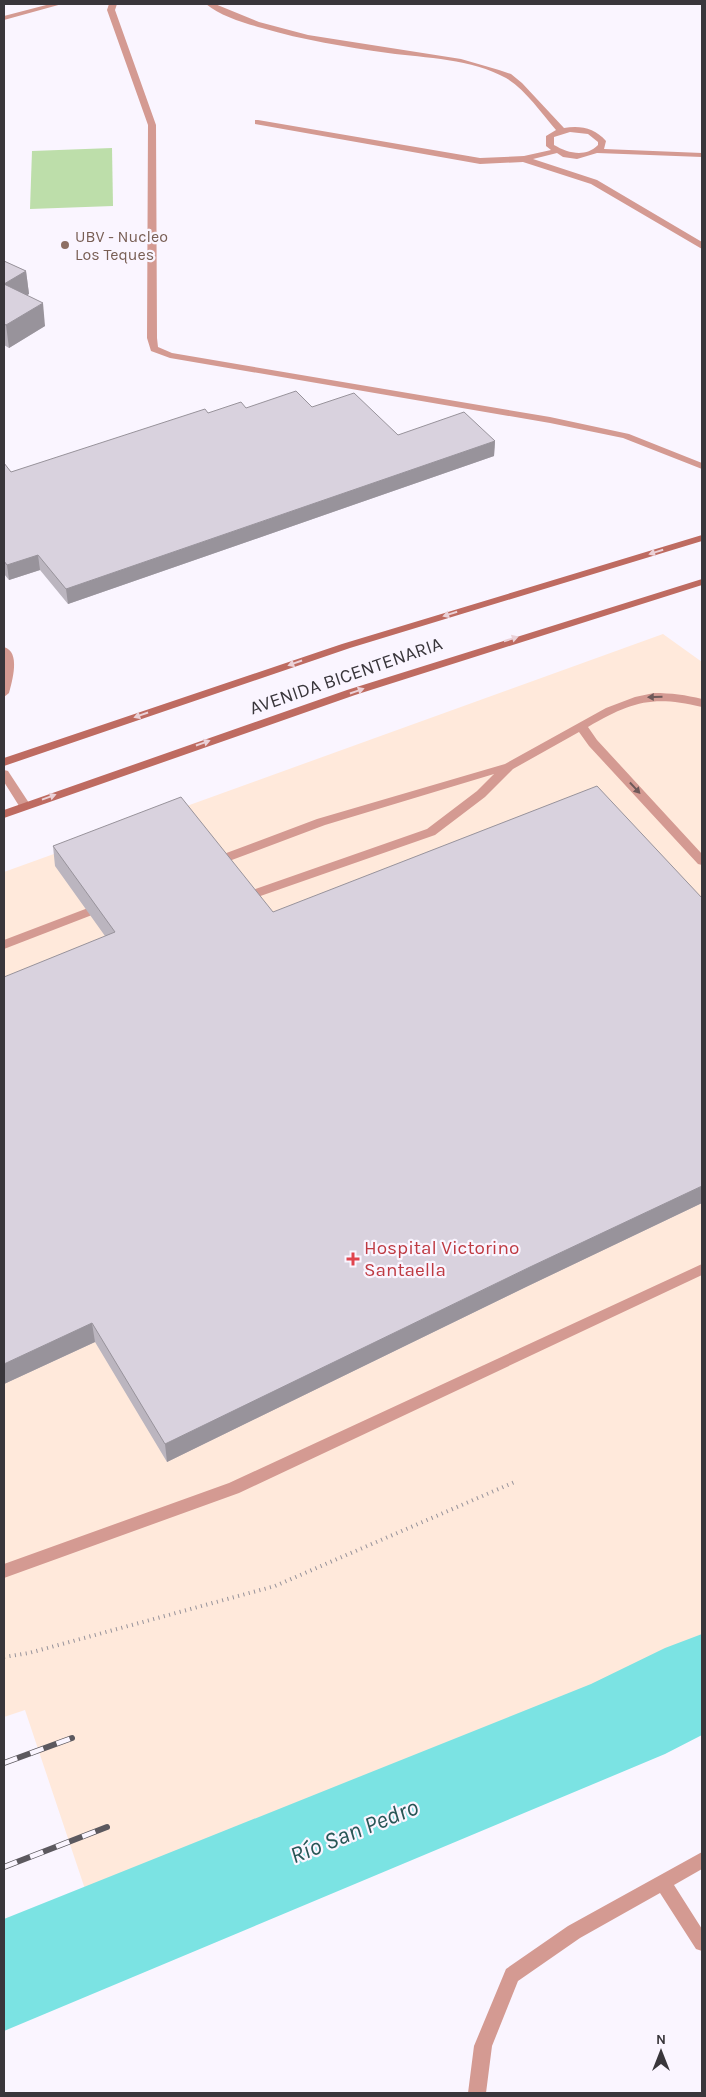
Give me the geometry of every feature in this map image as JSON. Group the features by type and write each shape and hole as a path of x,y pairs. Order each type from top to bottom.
{"main road":[{"name":"AVENIDA BICENTENARIA","path":"4,762 346,646 702,538"},
{"name":"AVENIDA BICENTENARIA","path":"4,814 130,767 510,639 702,582"}],"street":[{"path":"4,18 58,4"},
{"path":"113,4 111,10 152,125 152,338 154,349 170,355 540,419 626,436 702,466"},
{"path":"210,4 227,14 287,32 369,48 471,63 510,77 561,130"},
{"path":"258,122 480,161 524,159 556,151"},
{"path":"597,151 602,146 602,141 598,135 579,129 561,130 550,136 548,141 550,146 556,151 577,156 597,151 702,155"},
{"path":"524,159 594,182 702,246"},
{"path":"4,650 10,668 4,693"},
{"path":"217,861 321,822 509,766 616,706 645,697 685,696 702,703"},
{"path":"581,726 593,743 702,861"},
{"path":"245,897 431,832 481,794 509,766"},
{"path":"4,774 25,806"},
{"path":"4,945 88,912"},
{"path":"4,1570 234,1488 702,1269"},
{"path":"477,2093 484,2046 512,1975 574,1932 702,1860"},
{"path":"662,1882 702,1943"}],"path":[{"path":"4,1657 38,1650 275,1586 517,1481"}],"shaded area":[{"name":"Hospital Victorino Santaella","path":"663,634 702,662 702,1646 87,1895 25,1710 4,1717 4,872"}],"green space":[{"path":"112,148 113,206 30,209 32,151"}],"building":[{"path":"4,261 26,271 4,284"},
{"path":"4,284 43,303 6,325 4,324"},
{"path":"296,391 312,407 354,393 398,435 464,412 495,441 66,589 38,555 7,565 4,561 4,463 11,472 205,409 208,413 241,402 246,408"},
{"path":"597,786 702,898 702,1186 165,1444 92,1323 4,1364 4,977 115,932 53,846 181,797 273,912"}],"waterway":[{"name":"Río San Pedro","path":"4,1975 628,1719 702,1682"}],"railway":[{"path":"4,1763 72,1738"},
{"path":"4,1867 107,1827"}],"place":[{"name":"UBV - Nucleo Los Teques","path":"65,245"},
{"name":"Hospital Victorino Santaella","path":"353,1259"}]}
